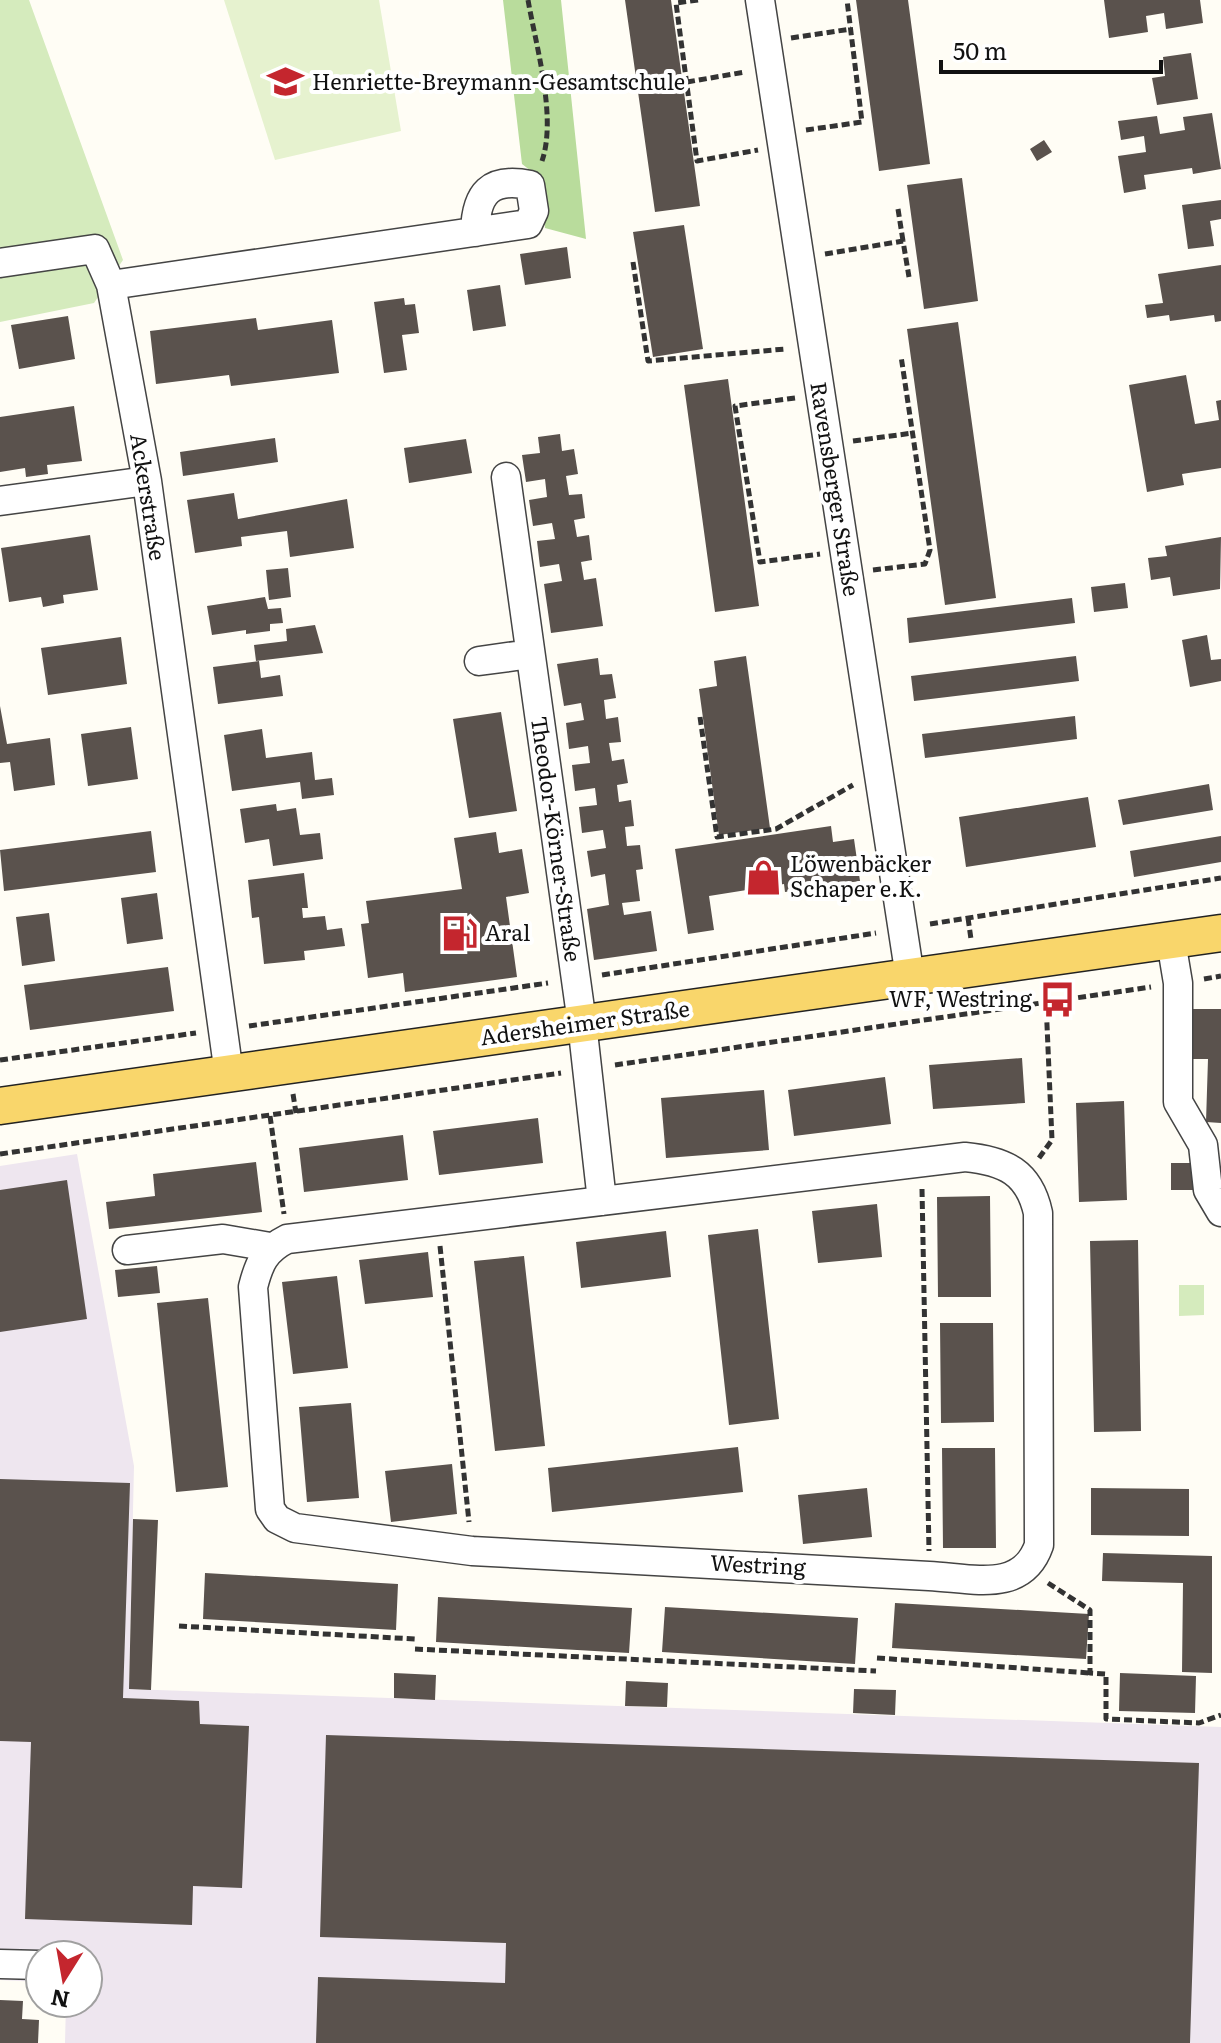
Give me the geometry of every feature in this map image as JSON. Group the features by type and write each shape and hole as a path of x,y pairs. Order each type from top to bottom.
{"main road":[{"name":"Adersheimer Straße","path":"0,1106 1221,933"}],"street":[{"name":"Ravensberger Straße","path":"760,0 910,977"},
{"path":"111,285 475,232 528,224 534,211 530,185 509,181 491,187 476,209 475,232"},
{"name":"Ackerstraße","path":"0,263 95,249 111,285 147,481 229,1074"},
{"name":"Theodor-Körner-Straße","path":"506,477 582,1023"},
{"path":"0,501 147,481"},
{"path":"479,661 530,654"},
{"path":"1171,941 1178,983 1178,1102 1203,1145 1208,1190 1221,1212"},
{"path":"582,1023 602,1201"},
{"path":"127,1250 223,1239 279,1243 965,1157 993,1160 1011,1166 1025,1179 1034,1197 1038,1229 1039,1545 1028,1569"},
{"name":"Westring","path":"279,1243 259,1264 253,1287 270,1509 277,1519 312,1532 472,1551 1000,1579 1028,1569"},
{"path":"0,1964 24,1965"}],"path":[{"path":"528,0 547,118 548,145 530,185"},
{"path":"698,0 676,3 697,161 862,122 847,0"},
{"path":"687,82 851,29"},
{"path":"898,209 909,277"},
{"path":"800,258 903,241"},
{"path":"633,262 648,361 814,348"},
{"path":"821,394 735,406 760,562 925,564 930,550 901,356"},
{"path":"828,445 913,433"},
{"path":"700,717 717,837 776,829 879,771"},
{"path":"0,1060 575,979 1221,878"},
{"path":"1025,1179 1052,1140 1046,1002"},
{"path":"270,1116 279,1243"},
{"path":"921,1163 929,1576"},
{"path":"437,1221 472,1551"},
{"path":"1028,1569 1090,1610 1090,1673"},
{"path":"179,1626 415,1639"},
{"path":"415,1649 876,1671"},
{"path":"877,1658 1106,1674 1106,1719 1199,1723 1221,1715"}],"shaded area":[{"path":"77,1154 134,1466 129,1689 1221,1727 1221,2043 65,2043 66,2019 104,2019 104,1939 24,1939 24,1981 0,1980 0,1166"}],"green space":[{"path":"0,0 29,0 123,260 94,303 0,322"},
{"path":"224,0 379,0 401,131 275,160"},
{"path":"503,0 561,0 586,239 545,228 540,178 522,164"},
{"path":"1179,1285 1204,1285 1204,1315 1179,1316"}],"building":[{"path":"625,0 671,0 700,206 655,212"},
{"path":"856,0 908,0 930,164 879,171"},
{"path":"1104,0 1200,0 1203,23 1166,29 1164,13 1146,16 1148,32 1109,38"},
{"path":"1191,53 1198,99 1157,105 1152,78 1165,76 1163,57"},
{"path":"1212,113 1221,169 1193,174 1192,168 1144,175 1146,189 1124,193 1118,156 1146,152 1144,136 1121,140 1118,121 1157,116 1160,134 1185,130 1183,117"},
{"path":"1044,140 1052,152 1037,161 1030,149"},
{"path":"962,178 978,301 924,309 907,185"},
{"path":"1221,200 1221,219 1210,221 1214,246 1188,249 1182,205"},
{"path":"684,225 703,349 653,357 633,232"},
{"path":"567,247 571,278 525,285 520,254"},
{"path":"1221,265 1221,321 1215,322 1214,315 1170,321 1169,315 1147,318 1145,305 1163,303 1158,274"},
{"path":"500,285 506,326 473,331 467,290"},
{"path":"404,298 405,305 415,304 419,333 402,335 407,370 384,373 374,302"},
{"path":"68,316 75,359 19,369 11,325"},
{"path":"256,318 258,330 332,320 339,373 231,386 229,375 156,384 150,331"},
{"path":"958,322 996,598 945,605 907,329"},
{"path":"1186,375 1195,424 1219,420 1216,401 1221,400 1221,468 1182,474 1184,485 1147,492 1129,385"},
{"path":"728,379 759,606 715,612 684,385"},
{"path":"74,406 82,461 47,465 48,474 26,477 25,468 0,472 0,417"},
{"path":"560,434 562,451 574,449 578,474 566,476 569,495 582,494 585,518 574,520 577,537 589,535 592,560 581,562 584,580 596,578 603,626 551,633 544,584 562,581 559,564 540,567 537,541 555,539 552,523 533,526 529,500 547,497 545,479 526,482 522,455 540,453 538,437"},
{"path":"275,438 278,462 183,476 180,452"},
{"path":"466,439 472,473 409,483 404,448"},
{"path":"234,493 238,519 347,499 354,548 290,557 287,531 241,537 242,546 195,553 187,500"},
{"path":"90,535 98,590 63,595 64,603 43,607 41,597 9,602 1,548"},
{"path":"1221,537 1220,589 1173,596 1170,577 1151,580 1148,558 1167,556 1165,546"},
{"path":"288,568 291,597 269,600 266,570"},
{"path":"1125,583 1128,608 1094,612 1091,587"},
{"path":"265,597 268,609 281,608 283,623 270,624 270,631 246,634 246,630 212,635 207,606"},
{"path":"1072,598 1075,623 909,643 907,618"},
{"path":"315,625 323,653 256,661 254,645 287,641 286,629"},
{"path":"1207,635 1211,660 1221,659 1221,681 1190,687 1182,640"},
{"path":"121,637 127,684 48,695 41,648"},
{"path":"746,656 770,828 719,835 699,689 717,686 714,661"},
{"path":"1076,656 1079,681 914,701 911,676"},
{"path":"598,658 600,675 612,674 616,698 604,700 606,719 618,717 621,742 609,743 612,761 624,759 628,783 617,785 619,802 631,800 634,826 625,827 627,846 640,845 643,869 636,870 640,901 622,903 624,915 651,911 657,951 594,960 587,909 609,905 605,874 591,877 587,851 606,848 603,830 582,833 579,807 597,805 595,788 575,791 572,765 590,763 588,746 569,749 566,723 584,720 581,703 564,706 557,664"},
{"path":"259,661 261,678 280,675 283,696 218,704 213,667"},
{"path":"0,706 7,744 50,738 55,785 14,791 10,762 0,763"},
{"path":"501,712 517,811 469,818 453,719"},
{"path":"1075,716 1077,739 925,758 922,734"},
{"path":"131,727 138,779 88,786 81,734"},
{"path":"262,729 266,758 312,752 315,780 332,778 334,795 302,799 300,782 232,791 224,735"},
{"path":"1209,784 1213,810 1123,825 1118,800"},
{"path":"1088,797 1096,847 966,867 959,817"},
{"path":"276,804 277,811 296,808 300,835 320,833 323,859 273,866 269,839 245,843 240,809"},
{"path":"831,826 833,842 854,839 860,881 785,892 784,884 709,896 714,930 688,934 675,849"},
{"path":"151,831 156,872 4,891 0,850"},
{"path":"496,832 499,853 522,849 529,893 506,897 517,977 405,992 403,973 368,978 361,924 369,923 366,901 462,889 454,838"},
{"path":"1221,836 1221,862 1134,877 1130,851"},
{"path":"304,873 308,908 302,908 303,918 325,916 327,930 342,928 345,946 304,951 305,960 264,964 259,917 252,918 248,880"},
{"path":"157,893 163,939 127,944 121,898"},
{"path":"49,913 55,961 22,966 16,917"},
{"path":"168,967 174,1011 30,1030 24,985"},
{"path":"1193,1009 1221,1009 1221,1123 1206,1122 1208,1059 1192,1059"},
{"path":"1022,1058 1025,1103 933,1109 929,1065"},
{"path":"885,1077 891,1124 794,1136 788,1090"},
{"path":"764,1090 769,1150 666,1158 661,1098"},
{"path":"1124,1101 1127,1200 1079,1202 1076,1103"},
{"path":"538,1118 543,1163 439,1175 433,1131"},
{"path":"403,1135 408,1180 304,1192 299,1148"},
{"path":"256,1162 262,1212 109,1229 106,1202 155,1196 153,1174"},
{"path":"1171,1163 1193,1163 1193,1190 1171,1190"},
{"path":"67,1180 87,1319 0,1332 0,1190"},
{"path":"990,1196 991,1297 938,1297 937,1197"},
{"path":"877,1204 882,1257 818,1263 812,1211"},
{"path":"758,1229 779,1419 729,1425 708,1235"},
{"path":"666,1231 671,1277 581,1288 576,1242"},
{"path":"1138,1240 1141,1431 1094,1432 1090,1241"},
{"path":"428,1252 433,1297 365,1304 359,1260"},
{"path":"524,1256 545,1446 495,1451 474,1261"},
{"path":"157,1266 160,1293 118,1297 115,1270"},
{"path":"337,1276 348,1368 293,1374 282,1282"},
{"path":"208,1298 228,1487 176,1492 157,1303"},
{"path":"940,1323 993,1323 994,1422 941,1423"},
{"path":"351,1403 359,1498 307,1502 299,1407"},
{"path":"738,1447 743,1492 552,1512 548,1468"},
{"path":"942,1448 995,1448 996,1548 943,1548"},
{"path":"452,1464 457,1514 391,1522 385,1471"},
{"path":"0,1479 130,1483 123,1698 199,1701 200,1724 249,1726 242,1888 193,1886 192,1925 25,1919 31,1742 0,1741"},
{"path":"867,1488 872,1537 803,1544 798,1495"},
{"path":"1091,1488 1189,1489 1189,1536 1091,1535"},
{"path":"133,1519 158,1520 151,1690 129,1689"},
{"path":"1103,1553 1212,1556 1212,1673 1182,1672 1183,1583 1102,1581"},
{"path":"205,1573 398,1584 396,1630 203,1619"},
{"path":"438,1597 632,1608 629,1653 436,1642"},
{"path":"895,1603 1089,1614 1086,1659 892,1648"},
{"path":"665,1607 858,1618 855,1664 662,1652"},
{"path":"394,1673 436,1675 435,1700 394,1698"},
{"path":"1120,1673 1196,1676 1195,1713 1119,1711"},
{"path":"626,1681 668,1683 667,1707 625,1706"},
{"path":"854,1689 896,1690 895,1715 853,1713"},
{"path":"326,1735 1199,1763 1190,2043 316,2043 318,1977 505,1983 506,1943 320,1937"},
{"path":"0,2000 23,2001 22,2019 39,2020 38,2043 0,2043"}],"place":[{"name":"Henriette-Breymann-Gesamtschule","path":"286,82"},
{"name":"Löwenbäcker Schaper e.K.","path":"764,877"},
{"name":"Aral","path":"459,933"},
{"name":"WF, Westring","path":"1058,999"}]}
